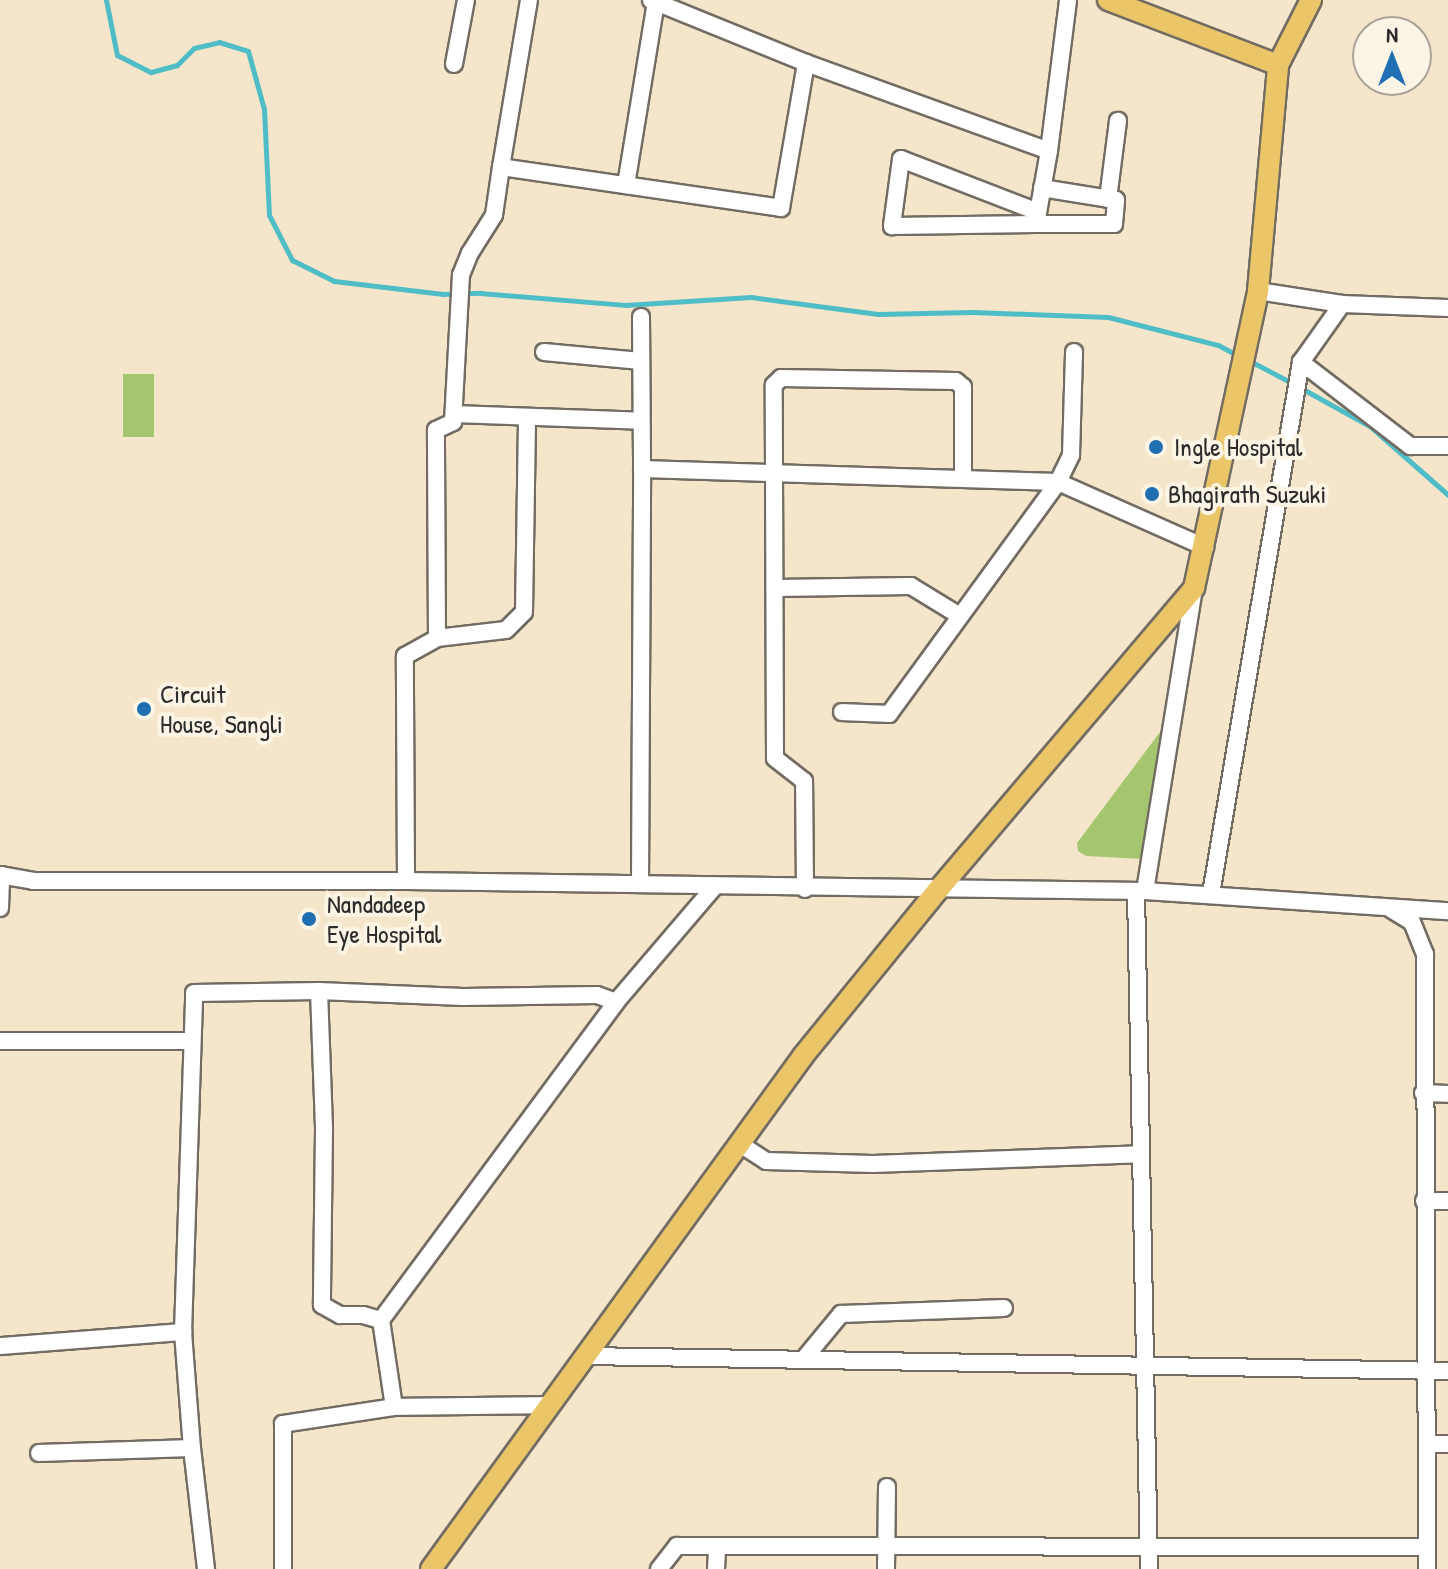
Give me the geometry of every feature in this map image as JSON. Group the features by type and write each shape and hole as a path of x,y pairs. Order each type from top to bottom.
{"main road":[{"path":"1108,0 1278,65"},
{"path":"431,1569 803,1056 938,890 1194,588 1258,291 1278,65 1311,0"}],"street":[{"path":"454,64 466,0"},
{"path":"437,638 436,430 453,422 461,275 470,253 494,215 529,0"},
{"path":"1037,218 1049,151 1068,0"},
{"path":"626,185 654,1 806,63 1049,151"},
{"path":"501,167 781,208 806,63"},
{"path":"1108,199 1118,121"},
{"path":"1037,218 901,159 892,226 1037,218 1114,224 1116,200 1042,188"},
{"path":"1258,291 1342,304 1448,308"},
{"path":"1211,894 1301,362 1342,304"},
{"path":"640,884 641,317"},
{"path":"544,352 641,361"},
{"path":"842,712 889,714 1058,482 1071,455 1074,352"},
{"path":"1301,362 1410,446 1448,446"},
{"path":"805,889 804,781 775,758 774,385 781,378 945,379 963,387 963,479"},
{"path":"454,414 641,421"},
{"path":"406,881 405,656 437,638 506,630 524,612 527,417"},
{"path":"642,469 1058,482 1205,547"},
{"path":"776,588 911,586 960,616"},
{"path":"1149,1569 1142,1365 1140,891 1194,588"},
{"path":"0,908 1,875 33,881 406,881 805,889 1140,891 1391,910 1448,911"},
{"path":"394,1407 381,1320 616,1002 715,886"},
{"path":"1391,910 1412,922 1425,954 1423,1093 1427,1569"},
{"path":"206,1569 183,1332 190,1041 194,993 319,991 463,997 597,995 616,1002"},
{"path":"319,991 324,1130 322,1305 340,1315 363,1315 381,1320"},
{"path":"0,1041 190,1041"},
{"path":"1423,1093 1448,1094"},
{"path":"740,1144 766,1161 827,1163 1140,1154"},
{"path":"1424,1201 1448,1201"},
{"path":"803,1360 841,1314 1004,1308"},
{"path":"0,1346 183,1332"},
{"path":"586,1356 1448,1371"},
{"path":"283,1569 283,1424 394,1407 550,1405"},
{"path":"1427,1444 1448,1444"},
{"path":"39,1453 192,1448"},
{"path":"886,1569 887,1487"},
{"path":"659,1569 677,1546 1147,1544 1426,1547"},
{"path":"716,1569 717,1548"}],"green space":[{"path":"123,374 154,374 154,437 123,437"},
{"path":"1172,716 1143,859 1086,856 1078,851 1077,843"}],"waterway":[{"path":"106,0 117,55 151,72 177,65 194,48 219,42 248,51 264,109 269,215 292,260 334,281 443,294 480,293 625,305 751,297 878,314 972,312 1108,317 1218,345 1239,356"},
{"path":"1248,360 1292,383"},
{"path":"1301,388 1371,427 1448,495"}],"place":[{"name":"Ingle Hospital","path":"1156,447"},
{"name":"Bhagirath Suzuki","path":"1152,494"},
{"name":"Circuit House, Sangli","path":"144,709"},
{"name":"Nandadeep Eye Hospital","path":"309,919"}]}
